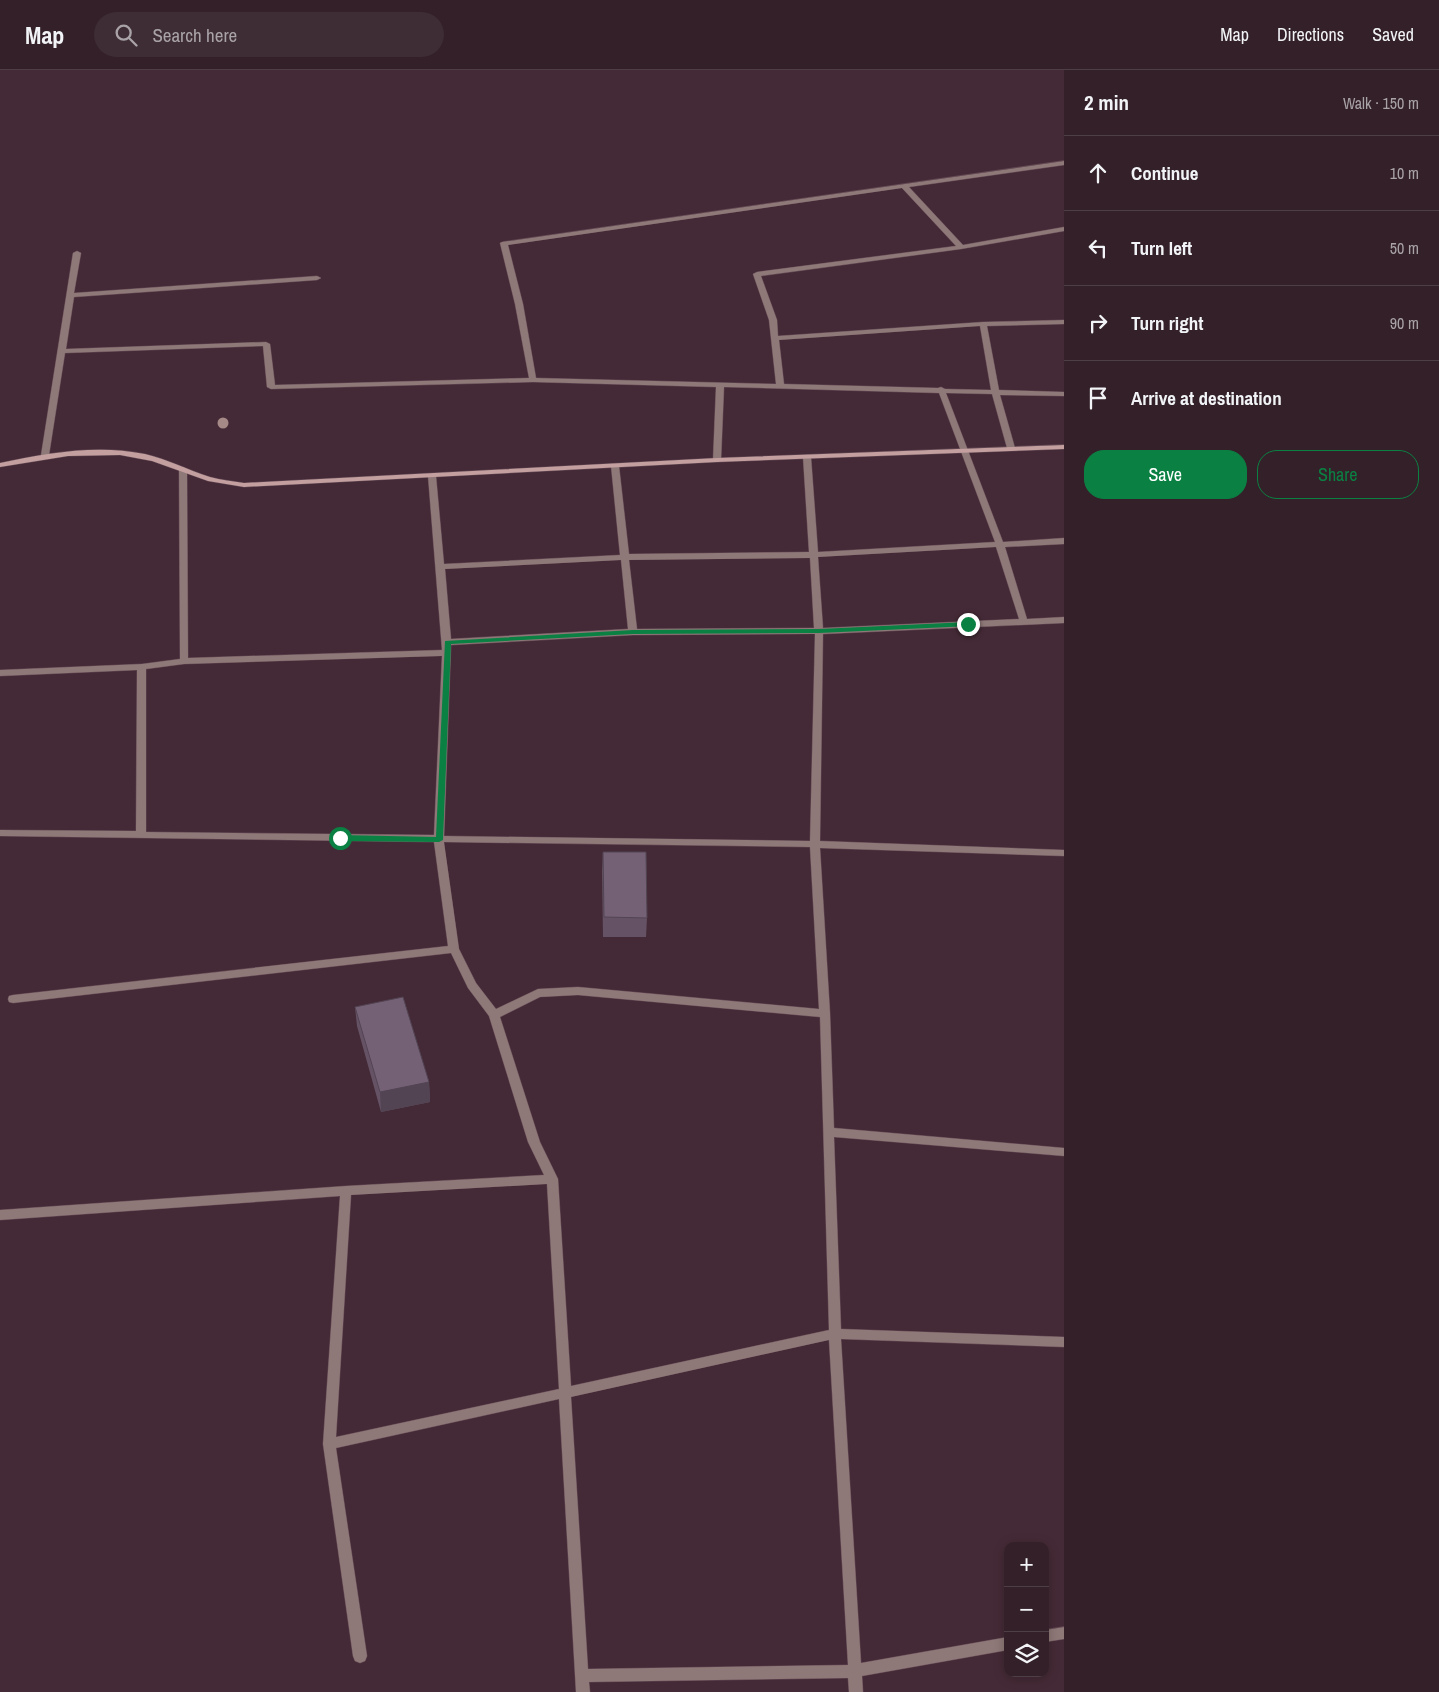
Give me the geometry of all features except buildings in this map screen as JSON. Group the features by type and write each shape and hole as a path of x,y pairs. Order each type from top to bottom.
{"street":[{"path":"533,380 519,304 504,243 1064,163"},
{"path":"905,187 961,247"},
{"path":"780,386 773,320 757,274 961,247 1064,229"},
{"path":"45,455 77,252"},
{"path":"71,295 317,278"},
{"path":"776,338 982,324 1064,322"},
{"path":"982,324 996,391 1011,448"},
{"path":"62,351 266,344 271,388 533,380 941,389 1064,394"},
{"path":"717,460 720,384"},
{"path":"941,389 1000,545 1024,622"},
{"path":"0,465 45,455 95,451 138,455 208,478 244,485 717,460 1064,447"},
{"path":"807,456 812,555 819,631 815,844 830,1132 835,1334 856,1692"},
{"path":"615,466 633,632"},
{"path":"184,469 184,661"},
{"path":"432,476 447,648 439,840 454,949 472,985 494,1015 534,1142 552,1179 583,1692"},
{"path":"440,567 625,557 812,555 1064,541"},
{"path":"0,674 142,667 184,661 447,648 633,632 819,631 1064,620"},
{"path":"141,834 142,667"},
{"path":"0,833 815,844 1064,853"},
{"path":"13,999 454,949"},
{"path":"494,1015 538,993 578,990 825,1013"},
{"path":"830,1132 1064,1152"},
{"path":"0,1215 552,1179"},
{"path":"346,1191 329,1444 360,1656"},
{"path":"329,1444 835,1334 1064,1342"},
{"path":"1049,1635 1064,1633"},
{"path":"583,1676 856,1672 1004,1644"}],"route":[{"path":"340,838 439,840 447,642 633,632 819,631 968,624"}]}
